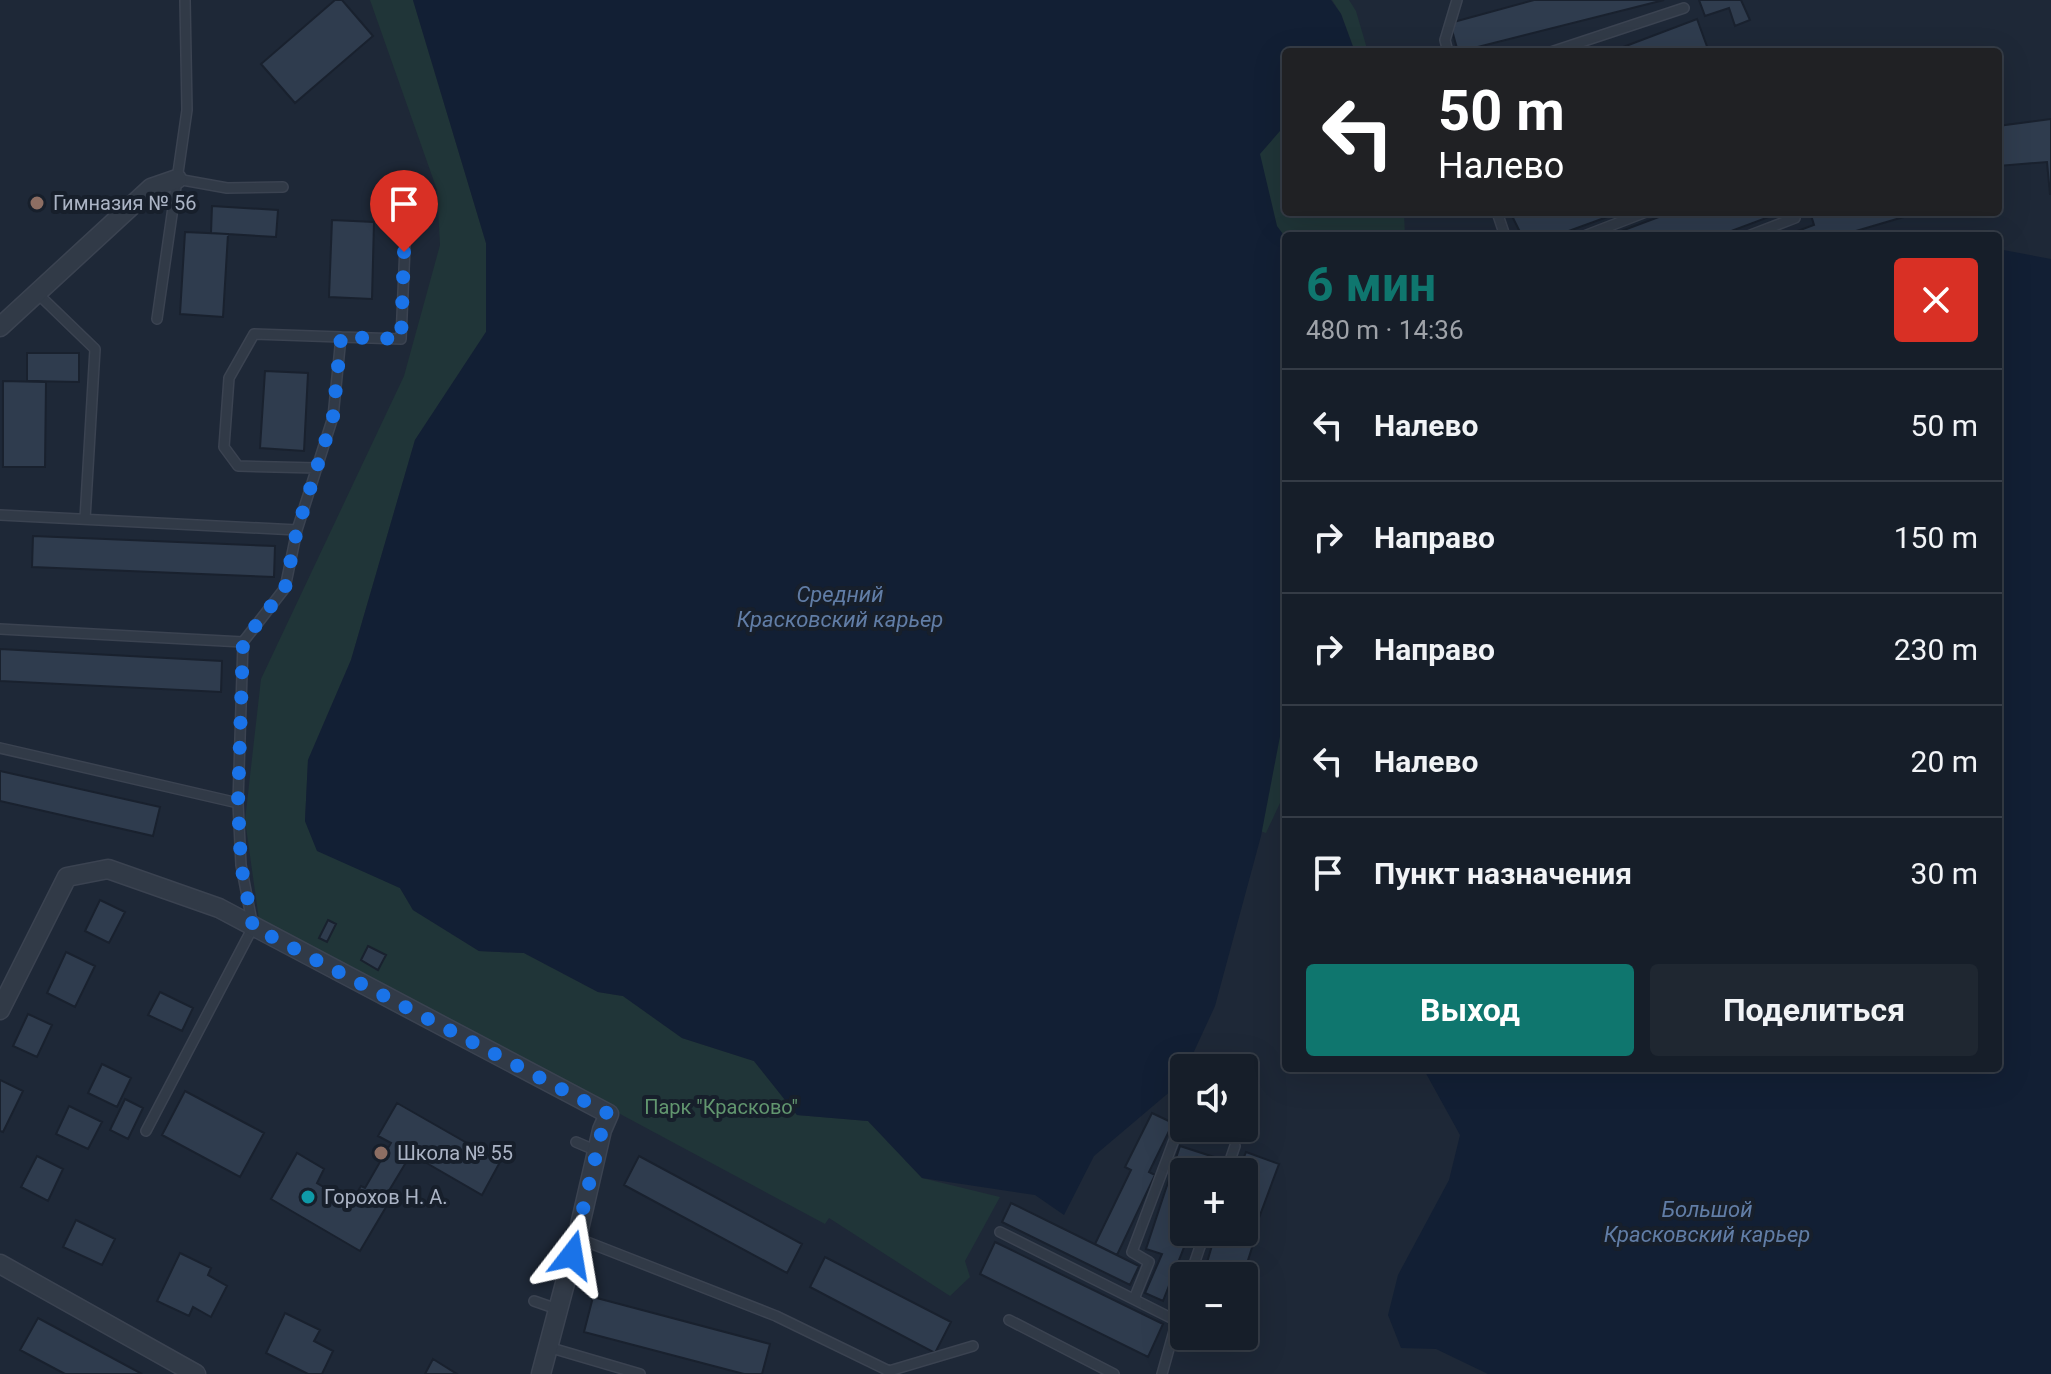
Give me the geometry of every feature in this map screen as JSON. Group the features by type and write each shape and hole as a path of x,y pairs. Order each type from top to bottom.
{"street":[{"path":"0,327 151,188 177,179"},
{"path":"0,1009 67,877 108,869 219,908 609,1114 602,1130 541,1374"},
{"path":"0,1264 196,1374"}],"lane":[{"path":"157,319 187,110 185,0"},
{"path":"1447,48 1445,40 1457,0"},
{"path":"1563,48 1684,8"},
{"path":"177,179 227,188 283,187"},
{"path":"1594,232 1636,216"},
{"path":"1758,232 1795,218"},
{"path":"317,468 238,466 224,447 229,378 254,334 401,339 406,223"},
{"path":"37,293 95,349 85,519"},
{"path":"146,1131 253,927 241,865 238,803 243,642 285,588 297,530 333,417 341,337"},
{"path":"0,515 297,530"},
{"path":"0,629 243,642"},
{"path":"0,748 238,803"},
{"path":"576,1142 597,1151"},
{"path":"1134,1299 1149,1262 1132,1252 1173,1142"},
{"path":"1231,1158 1235,1146"},
{"path":"1000,1232 1170,1317"},
{"path":"577,1238 776,1316 888,1372 973,1346"},
{"path":"534,1301 557,1309"},
{"path":"1009,1320 1114,1374"},
{"path":"1162,1374 1170,1341"},
{"path":"548,1347 640,1374"}],"green space":[{"name":"Парк \"Красково\"","path":"370,0 413,0 486,243 486,332 415,440 351,660 308,760 305,821 317,850 400,888 413,910 479,951 524,953 598,992 623,996 682,1038 754,1061 797,1115 868,1121 922,1178 1000,1197 965,1261 970,1277 950,1296 829,1218 825,1224 259,920 245,820 261,679 404,376 440,245 437,190"},
{"path":"1332,0 1349,0 1356,11 1367,48 1351,48 1341,14"},
{"path":"1282,123 1282,216 1404,216 1405,232 1282,232 1282,240 1273,229 1251,158"},
{"path":"1282,699 1282,799 1266,833 1257,830"}],"water":[{"name":"Средний Красковский карьер","path":"413,0 1331,0 1341,14 1352,48 1282,48 1282,129 1260,154 1277,226 1282,233 1282,726 1261,836 1215,1006 1193,1054 1170,1054 1170,1092 1094,1156 1064,1215 1035,1195 922,1178 868,1121 797,1115 754,1061 682,1038 623,996 598,992 524,953 479,951 413,910 400,888 317,851 305,821 308,760 351,660 415,440 486,332 486,243"},
{"name":"Большой Красковский карьер","path":"2002,250 2051,259 2051,1374 1488,1374 1436,1349 1401,1348 1388,1315 1398,1275 1449,1180 1460,1135 1425,1072 2002,1072"}],"building":[{"path":"335,0 342,0 373,36 295,103 261,64"},
{"path":"1534,0 1664,0 1474,48 1457,48 1450,23"},
{"path":"1699,0 1741,0 1750,20 1735,26 1729,8 1705,16"},
{"path":"1697,19 1708,48 1621,48"},
{"path":"2051,119 2051,194 2047,162 2002,166 2002,125"},
{"path":"212,206 278,210 276,237 211,233"},
{"path":"1512,216 1610,216 1566,232 1520,232"},
{"path":"1661,216 1771,216 1729,232 1619,232"},
{"path":"1811,216 1907,216 1853,232 1795,232 1814,225"},
{"path":"332,220 374,222 372,299 329,297"},
{"path":"185,232 228,234 223,317 180,314"},
{"path":"27,353 79,353 79,382 27,381"},
{"path":"265,371 308,373 304,451 260,448"},
{"path":"3,381 46,382 45,467 3,467"},
{"path":"33,536 275,546 274,577 32,567"},
{"path":"0,649 222,661 221,692 0,681"},
{"path":"0,771 160,807 153,836 0,801"},
{"path":"100,900 125,912 109,943 85,931"},
{"path":"328,920 336,924 327,942 319,938"},
{"path":"368,946 386,955 378,970 361,960"},
{"path":"66,952 95,966 75,1007 47,993"},
{"path":"160,992 193,1008 182,1031 148,1015"},
{"path":"28,1014 52,1025 37,1057 13,1046"},
{"path":"102,1064 131,1078 117,1107 88,1093"},
{"path":"0,1080 23,1091 3,1132 0,1131"},
{"path":"185,1091 264,1133 240,1177 162,1135"},
{"path":"125,1099 143,1108 128,1139 110,1130"},
{"path":"397,1103 500,1162 482,1195 411,1154 384,1199 389,1202 360,1251 271,1199 297,1153 324,1169 317,1183 351,1203 361,1186 365,1188 391,1143 378,1136"},
{"path":"69,1106 102,1122 88,1149 56,1134"},
{"path":"1152,1113 1170,1122 1170,1129 1149,1172 1155,1175 1117,1255 1095,1244 1131,1170 1125,1167"},
{"path":"1180,1146 1214,1157 1214,1158 1176,1158"},
{"path":"1246,1152 1279,1164 1258,1221 1258,1158 1244,1158"},
{"path":"37,1156 63,1169 48,1201 21,1187"},
{"path":"639,1156 802,1244 787,1273 624,1185"},
{"path":"1170,1176 1170,1246 1185,1246 1178,1262 1170,1262 1170,1283 1163,1301 1145,1293 1162,1254 1146,1249"},
{"path":"1011,1203 1139,1266 1130,1285 1002,1222"},
{"path":"76,1220 115,1239 102,1265 63,1247"},
{"path":"995,1242 1163,1324 1148,1357 980,1274"},
{"path":"1212,1246 1253,1246 1247,1262 1207,1262"},
{"path":"180,1253 211,1268 208,1275 227,1286 211,1317 193,1307 189,1316 157,1301"},
{"path":"825,1257 951,1322 935,1353 810,1287"},
{"path":"593,1297 770,1344 762,1374 744,1374 584,1332"},
{"path":"285,1313 320,1330 314,1341 333,1351 322,1374 308,1374 266,1353"},
{"path":"38,1318 142,1374 65,1374 20,1350"},
{"path":"433,1359 457,1374 425,1374"}],"place":[{"name":"Гимназия № 56","path":"37,203"},
{"name":"Школа № 55","path":"381,1153"},
{"name":"Горохов Н. А.","path":"308,1197"}],"route":[{"path":"404,252 401,339 341,337 333,417 297,530 285,588 243,642 238,803 241,865 253,927 609,1114 602,1130 572,1255"}]}
